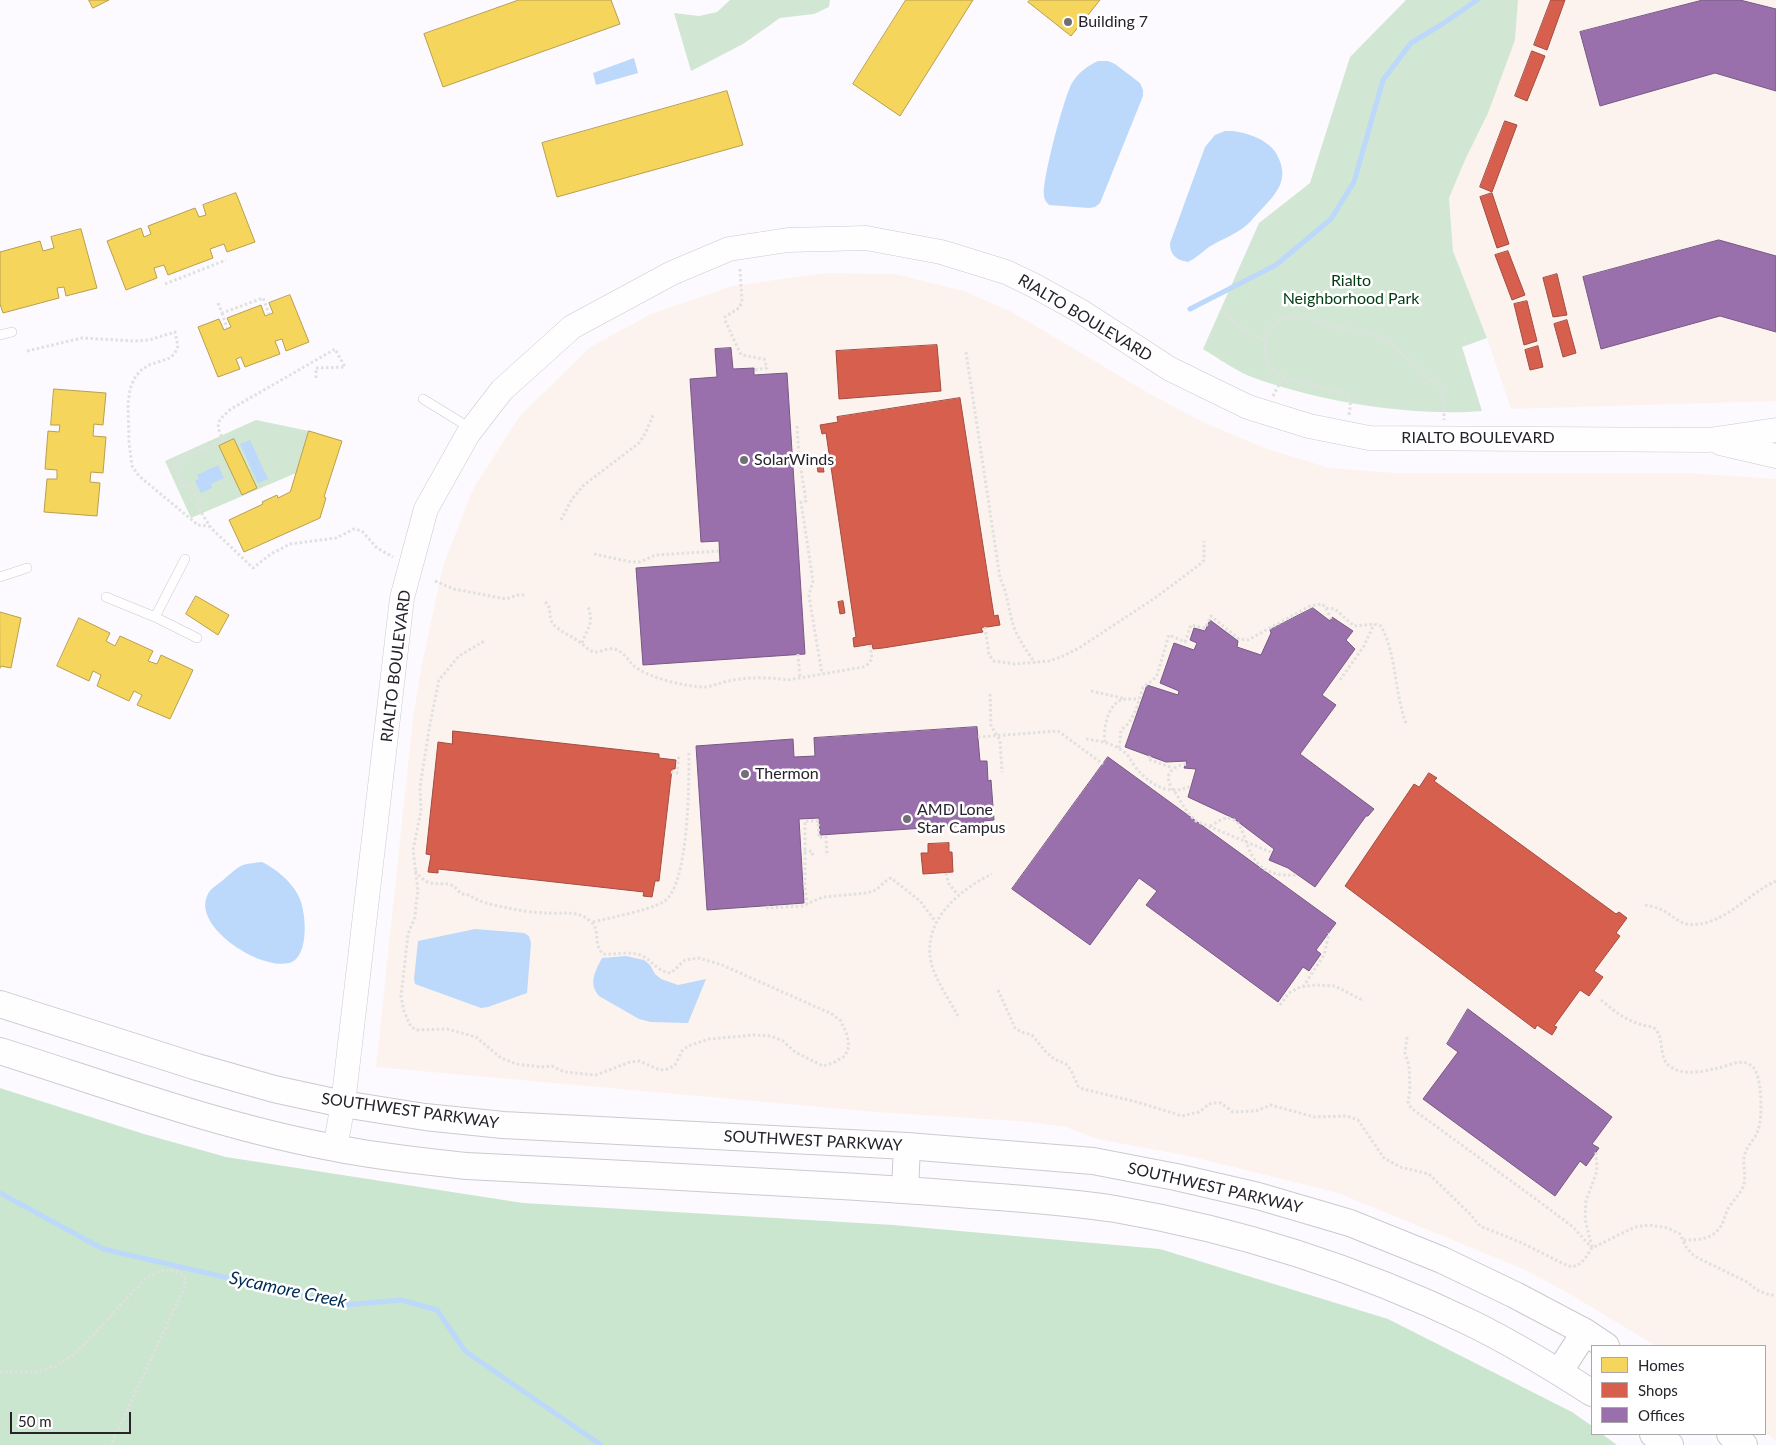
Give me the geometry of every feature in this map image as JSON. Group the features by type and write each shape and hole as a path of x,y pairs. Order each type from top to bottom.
{"main road":[{"name":"SOUTHWEST PARKWAY","path":"0,1004 197,1067 274,1089 343,1104 425,1117 503,1125 907,1146 1093,1161 1176,1177 1258,1196 1350,1223 1442,1260 1515,1295 1585,1332 1604,1345"},
{"path":"0,1051 191,1112 335,1148 403,1159 467,1166 906,1190 1063,1202 1114,1209 1230,1234 1315,1260 1398,1291 1472,1323 1591,1392"},
{"path":"906,1190 907,1146"},
{"path":"1559,1372 1585,1332"},
{"path":"1655,1435 1670,1445"},
{"path":"1731,1435 1744,1445"}],"street":[{"name":"RIALTO BOULEVARD","path":"335,1148 343,1104 402,598 426,509 472,429 502,390 572,327 672,273 729,249 788,240 866,238 941,252 1006,272 1033,284 1082,312 1170,369 1248,407 1309,426 1369,438 1709,440 1776,430"},
{"name":"RIALTO BOULEVARD","path":"1709,440 1776,456"}],"lane":[{"path":"0,335 12,332"},
{"path":"423,399 472,429"},
{"path":"155,617 185,559"},
{"path":"0,577 27,568"},
{"path":"106,597 155,617 197,638"}],"path":[{"path":"165,284 226,260"},
{"path":"740,270 742,302 740,308 726,317 725,320 742,355 764,359 767,368 754,370"},
{"path":"222,313 264,298 269,314"},
{"path":"218,303 227,328"},
{"path":"1222,310 1238,326 1265,340"},
{"path":"1348,416 1350,398 1347,394 1283,377 1270,367 1264,351 1265,340 1270,329 1278,321 1286,317 1299,317 1388,340 1441,390 1444,405 1444,421"},
{"path":"27,351 82,338 135,341 149,340 175,332 178,346 175,353 170,358 148,365 140,371 130,389 128,404 132,466 139,476 198,525 210,526"},
{"path":"316,378 316,368 345,366 335,349 231,409 220,418 218,423 218,429 224,440 173,464 184,488 191,485 200,502 196,504 210,526 253,568 271,554 290,544 336,538 354,529 362,531 377,548 394,557"},
{"path":"966,352 1000,578 1005,588 1012,622 1023,645 1035,663"},
{"path":"1273,396 1283,377"},
{"path":"561,520 572,499 584,485 639,444 653,414"},
{"path":"798,426 799,457 806,501 801,502 813,581 809,595 822,674"},
{"path":"984,627 989,655 994,660 1015,664 1035,663 1061,657 1079,648 1155,598 1199,565 1204,560 1204,541"},
{"path":"594,554 631,562 640,562 656,555 720,551"},
{"path":"435,581 454,589 506,599 518,595 526,595"},
{"path":"545,602 550,608 551,622 554,626 582,643 591,651 616,649 634,666 645,672 680,684 705,687 738,680 776,678 788,680 863,667 868,664 872,656 870,645"},
{"path":"1119,748 1121,730 1129,724 1143,686 1154,680 1157,675 1169,635 1186,642 1192,625 1205,628 1211,616 1239,638 1248,640 1310,606 1322,604 1331,619"},
{"path":"582,643 591,624 588,606"},
{"path":"1326,608 1335,609 1354,626 1374,624 1381,626 1389,643 1399,700 1406,723"},
{"path":"1340,680 1364,646 1374,624"},
{"path":"415,871 422,880 430,883 449,883 456,887 461,894 473,896 477,900 509,908 550,913 570,912 583,915 593,922 597,929 596,941 598,950 603,954 631,953 640,955 663,973 671,973 685,960 699,958 722,965 832,1014 841,1021 847,1035 849,1046 845,1056 823,1066 795,1052 783,1041 771,1036 754,1035 709,1039 688,1046 682,1051 675,1065 668,1069 660,1070 639,1061 630,1062 604,1073 588,1074 564,1072 552,1066 542,1067 516,1064 500,1058 476,1037 447,1029 418,1030 411,1027 401,997 408,934 415,917 418,891 415,871 413,850 421,811 420,787 439,680 459,656 484,641"},
{"path":"798,654 800,678"},
{"path":"1091,691 1126,699 1139,699"},
{"path":"990,694 991,726 1000,740 1002,772"},
{"path":"1105,742 1106,724 1113,708 1119,701 1126,699"},
{"path":"978,737 1058,731 1103,764"},
{"path":"1086,739 1105,742 1119,748 1129,756 1145,777 1154,785 1174,790 1185,789 1191,786"},
{"path":"671,772 677,773 680,754"},
{"path":"593,922 665,901 677,885 688,803 689,754"},
{"path":"1150,756 1148,759 1173,768"},
{"path":"1186,764 1173,768 1169,773 1168,779 1186,812 1196,821 1272,853"},
{"path":"1210,827 1223,819 1229,818 1237,824 1248,843 1252,857 1264,870 1276,875 1297,875"},
{"path":"807,905 804,886 805,821 818,821 819,838 826,838 827,856"},
{"path":"804,852 812,851 812,857"},
{"path":"946,873 949,884 958,896"},
{"path":"958,1016 932,963 930,947 936,922 941,912 977,881 992,874"},
{"path":"767,906 768,908 807,905 822,896 867,893 876,890 891,878 920,901 936,922"},
{"path":"1646,905 1660,909 1685,924 1695,924 1728,914 1756,891 1776,880"},
{"path":"1303,987 1324,954 1329,932"},
{"path":"1280,1005 1289,993 1303,987 1317,985 1335,986 1364,1001"},
{"path":"998,990 1015,1028 1032,1035 1054,1059 1066,1064 1071,1070 1078,1086 1083,1089 1182,1116 1199,1112 1209,1104 1216,1103 1233,1112 1256,1111 1271,1105 1314,1117 1347,1116 1358,1120 1384,1158 1400,1167 1429,1174 1480,1226 1520,1242 1571,1267 1578,1266 1592,1248 1636,1227 1649,1224 1668,1228 1680,1234 1694,1256 1747,1282 1757,1290 1770,1295 1776,1295"},
{"path":"1601,1000 1624,1018 1653,1028 1659,1035 1662,1056 1668,1065 1680,1071 1698,1072 1735,1063 1748,1063 1755,1068 1760,1088 1762,1113 1758,1131 1750,1141 1744,1156 1744,1184 1727,1210 1718,1231 1702,1240 1683,1240"},
{"path":"1407,1037 1405,1053 1409,1066 1410,1090 1408,1102 1411,1108 1544,1205 1572,1228 1592,1248"},
{"path":"1592,1248 1585,1219 1586,1201 1597,1171 1596,1152"},
{"path":"0,1372 34,1372 56,1366 78,1351 145,1279 164,1270 179,1272 186,1279 184,1288 111,1445"}],"shaded area":[{"path":"1518,0 1776,0 1776,401 1511,409 1487,338 1453,251 1449,198 1515,40"},
{"path":"824,273 895,274 964,291 1012,312 1150,394 1203,422 1262,447 1329,468 1396,473 1689,473 1776,479 1776,1441 1766,1433 1766,1345 1654,1345 1568,1293 1523,1269 1338,1193 1189,1156 1097,1139 1066,1127 1031,1122 876,1112 376,1067 413,718 423,659 443,566 473,489 520,416 590,347 651,314 732,286"}],"green space":[{"path":"730,0 830,0 829,7 814,14 780,18 743,44 691,71 674,13 699,16 717,12"},
{"name":"Rialto Neighborhood Park","path":"1406,0 1518,0 1515,40 1488,113 1449,198 1453,251 1487,338 1462,347 1482,411 1425,412 1333,400 1275,385 1249,376 1203,349 1259,223 1310,183 1350,57"},
{"path":"256,420 309,431 296,473 191,518 165,461"},
{"path":"0,1088 144,1134 226,1157 523,1203 893,1225 1160,1249 1388,1319 1572,1412 1591,1425 1591,1435 1603,1435 1617,1445 0,1445"}],"water":[{"path":"634,58 638,73 596,85 593,73"},
{"path":"1098,61 1108,61 1115,64 1140,83 1143,96 1100,203 1095,207 1089,208 1049,205 1044,196 1046,173 1068,91 1080,73"},
{"path":"1225,131 1253,136 1272,148 1280,162 1282,171 1280,185 1271,198 1245,226 1188,262 1184,261 1173,254 1170,243 1205,147 1215,135"},
{"path":"250,440 268,479 258,483 240,444"},
{"path":"218,465 224,478 211,484 212,488 201,493 195,481 199,479 197,475"},
{"path":"262,862 273,868 287,880 298,895 303,910 305,929 302,947 295,960 284,964 269,962 236,947 221,935 210,922 205,908 209,892 232,872 243,865"},
{"path":"475,929 524,933 529,936 531,943 527,993 481,1008 415,984 418,941"},
{"path":"626,956 644,960 661,979 678,985 706,979 688,1023 651,1022 639,1019 599,996 593,982 602,958"}],"building: Homes":[{"path":"89,0 109,0 93,8"},
{"path":"519,0 611,0 620,24 443,87 424,34"},
{"path":"906,0 973,0 900,116 853,84"},
{"name":"Building 7","path":"1030,0 1100,0 1071,36 1028,2"},
{"path":"727,91 743,145 557,197 542,143"},
{"path":"236,193 255,242 227,252 224,244 210,249 213,258 168,275 164,265 154,268 157,278 126,290 107,241 141,228 144,237 151,234 148,226 195,208 199,217 206,215 203,205"},
{"path":"81,229 97,288 66,296 64,287 57,288 59,298 3,313 0,304 0,252 40,241 43,251 54,248 51,237"},
{"path":"290,295 309,342 286,351 282,339 275,341 280,354 245,367 241,357 236,359 240,369 218,377 198,327 219,319 224,330 231,327 227,318 261,305 265,316 273,313 269,303"},
{"path":"54,389 106,393 103,425 94,424 93,436 106,437 103,473 91,472 90,482 100,483 97,516 44,512 47,479 57,479 57,470 45,469 48,431 59,432 60,425 51,425"},
{"path":"309,431 342,441 324,497 326,498 320,518 244,552 229,520 263,504 262,502 277,495 278,498 290,492"},
{"path":"234,439 257,488 242,495 219,446"},
{"path":"196,596 229,615 218,635 186,614"},
{"path":"0,612 21,618 11,668 1,666 0,668"},
{"path":"79,618 110,633 106,641 115,646 120,636 153,651 148,661 157,664 161,655 193,670 170,719 137,705 142,695 134,691 129,701 97,686 101,675 93,671 89,681 57,666"}],"building: Shops":[{"path":"1551,0 1565,0 1547,50 1534,45"},
{"path":"1532,51 1545,56 1527,101 1515,96"},
{"path":"1505,121 1517,125 1492,192 1480,187"},
{"path":"1492,193 1509,244 1497,248 1480,197"},
{"path":"1508,251 1525,295 1512,300 1495,255"},
{"path":"1557,274 1567,315 1553,317 1543,278"},
{"path":"1527,301 1537,341 1524,345 1514,304"},
{"path":"1567,320 1576,353 1563,357 1554,324"},
{"path":"937,345 941,391 839,399 836,351"},
{"path":"1538,346 1543,367 1530,370 1525,350"},
{"path":"960,398 994,616 998,615 1000,625 981,628 983,632 883,648 873,649 872,644 854,647 853,638 856,637 826,433 822,434 820,425 838,422 837,417"},
{"path":"822,460 824,472 818,472 816,461"},
{"path":"843,601 845,613 840,614 838,602"},
{"path":"453,731 659,754 659,758 676,760 675,769 672,769 659,881 655,881 652,897 643,896 644,892 438,869 438,873 428,872 431,855 426,854 438,742 452,744"},
{"path":"1429,773 1437,778 1434,781 1616,914 1619,912 1627,918 1616,933 1620,936 1594,971 1603,977 1589,996 1580,990 1554,1026 1557,1027 1552,1035 1537,1025 1535,1029 1345,886 1414,784 1419,787"},
{"path":"949,843 949,852 952,852 953,872 923,874 921,853 928,853 928,844"}],"building: Offices":[{"path":"1703,0 1740,0 1776,9 1776,91 1715,73 1600,106 1580,32"},
{"path":"1719,240 1776,256 1776,332 1720,316 1601,349 1583,277"},
{"name":"SolarWinds","path":"731,348 733,369 754,368 754,375 787,373 805,654 643,665 636,568 720,562 719,541 701,542 690,379 717,377 715,349"},
{"path":"1313,608 1330,621 1332,617 1353,631 1346,640 1355,649 1322,695 1336,705 1300,754 1374,809 1366,816 1315,887 1288,868 1269,860 1274,849 1233,818 1188,797 1196,769 1184,768 1187,761 1166,762 1125,747 1147,685 1178,695 1179,691 1160,683 1174,643 1194,650 1197,643 1190,640 1194,628 1205,631 1210,620 1238,641 1237,647 1261,655 1271,633 1270,630"},
{"path":"977,727 980,761 987,761 988,781 991,780 994,820 983,821 984,824 820,835 819,818 799,819 804,903 707,910 696,746 793,739 794,757 815,756 814,738"},
{"path":"1108,757 1336,923 1316,950 1321,954 1309,971 1303,967 1278,1002 1146,905 1157,891 1139,878 1090,945 1012,889"},
{"path":"1468,1009 1612,1117 1592,1144 1599,1148 1586,1166 1580,1161 1555,1196 1423,1099 1458,1052 1447,1044"}],"waterway":[{"path":"1190,309 1276,265 1331,219 1354,182 1383,80 1411,43 1477,0"},
{"name":"Sycamore Creek","path":"0,1193 103,1249 345,1305 401,1300 437,1310 465,1351 601,1445"}],"place":[{"name":"Building 7","path":"1068,22"},
{"name":"SolarWinds","path":"744,460"},
{"name":"Thermon","path":"745,774"},
{"name":"AMD Lone Star Campus","path":"907,819"}]}
